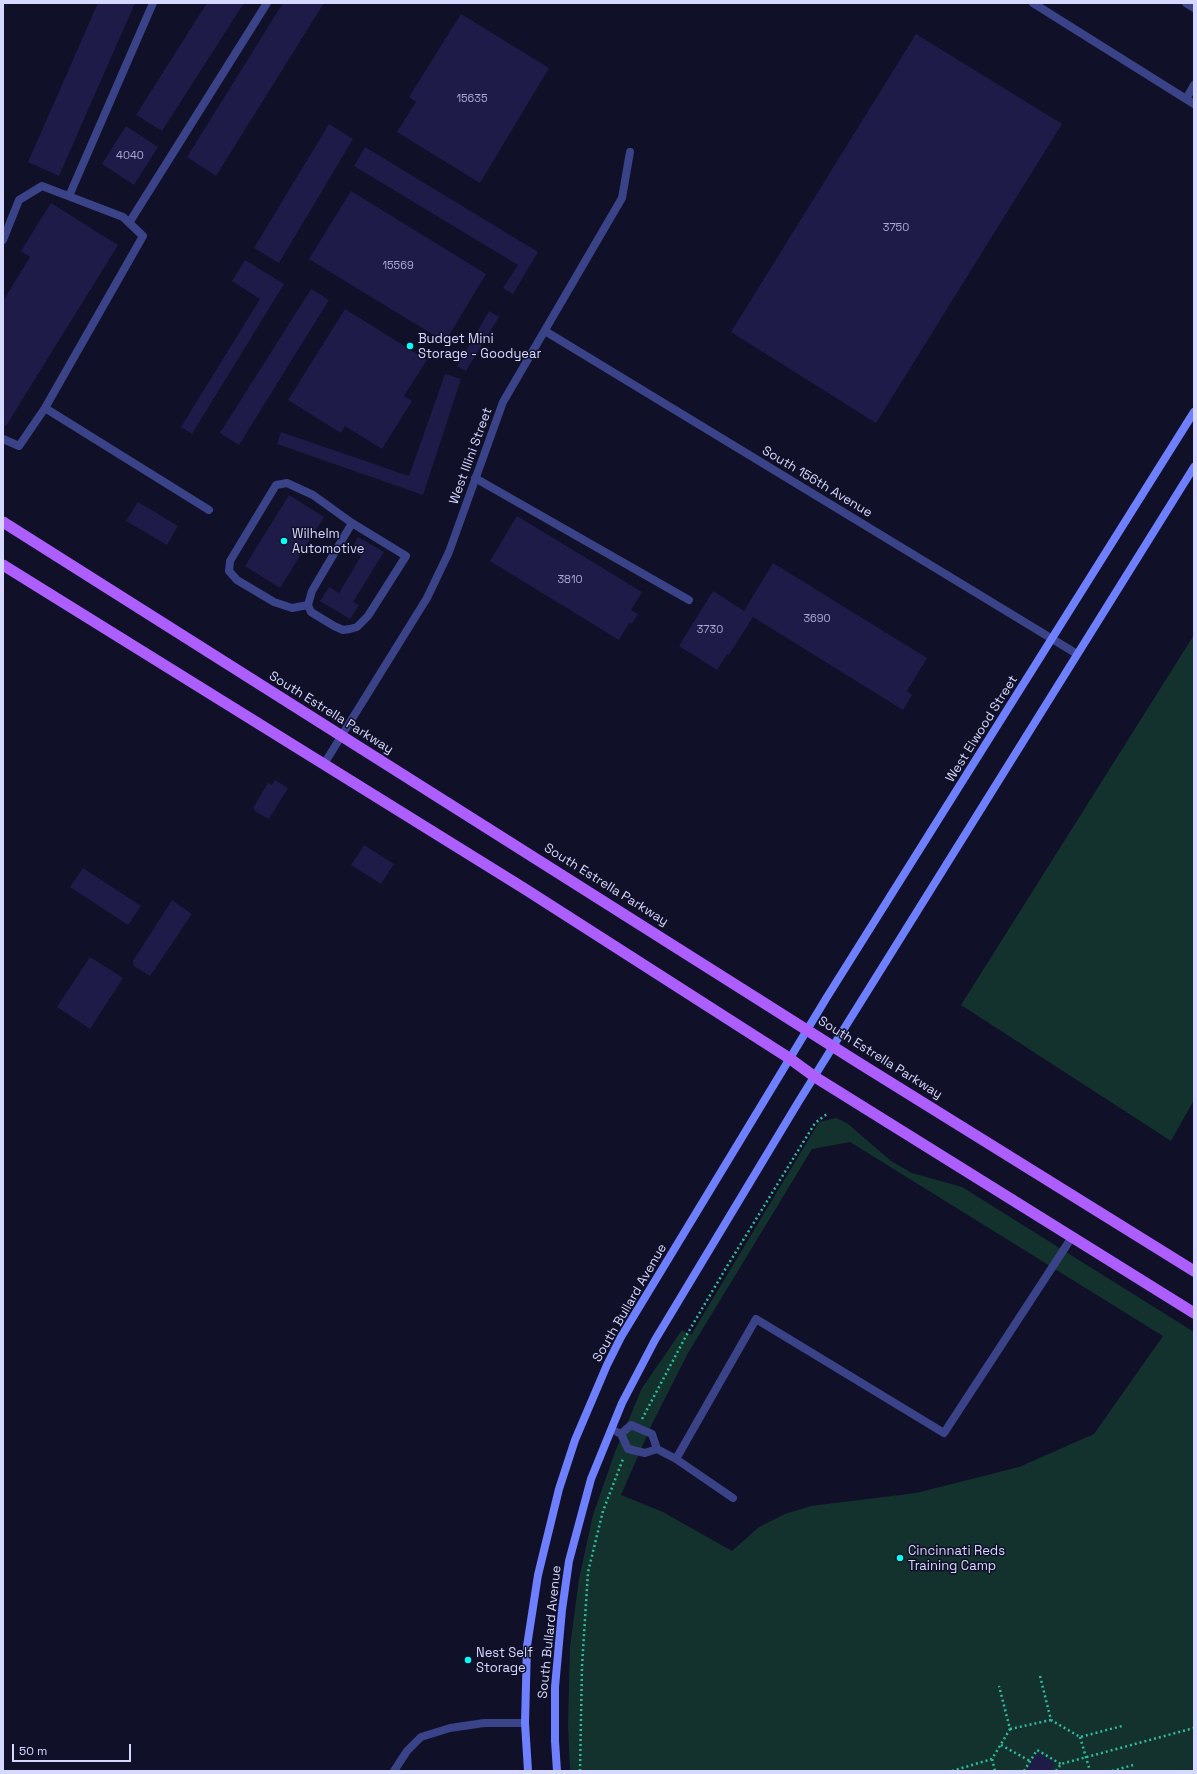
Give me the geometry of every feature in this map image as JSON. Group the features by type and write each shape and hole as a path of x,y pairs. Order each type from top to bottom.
{"main road":[{"name":"West Elwood Street","path":"790,1058 1194,412"},
{"path":"815,1077 1194,467"},
{"name":"South Estrella Parkway","path":"3,522 807,1030 1194,1271"},
{"path":"3,565 525,889 790,1058 815,1077 1194,1313"},
{"name":"South Bullard Avenue","path":"528,1771 525,1723 527,1646 532,1611 552,1518 575,1440 604,1371 621,1337 790,1058"},
{"name":"South Bullard Avenue","path":"556,1771 555,1687 562,1610 569,1561 591,1479 611,1430 638,1371 655,1340 815,1077"}],"street":[{"path":"69,196 153,3"},
{"path":"129,223 267,3"},
{"path":"1033,3 1194,104"},
{"path":"1186,3 1194,8"},
{"path":"1186,99 1194,85"},
{"name":"West Illini Street","path":"324,764 427,598 448,552 503,402 622,198 630,152"},
{"path":"3,240 19,200 42,186 123,217 143,236 45,408 19,446 3,439"},
{"name":"South 156th Avenue","path":"545,331 1077,654"},
{"path":"45,408 209,510"},
{"path":"475,478 688,600"},
{"path":"308,605 292,608 274,602 237,580 229,571 230,560 276,485 287,483 313,495 352,523 406,556 368,616 357,627 344,630 339,628 311,612 308,605 312,591 352,523"},
{"path":"676,1459 756,1319 944,1433 1072,1237"},
{"path":"620,1434 631,1425 652,1434 657,1449 676,1459 733,1498"},
{"path":"611,1430 620,1434 628,1449 645,1453 657,1449"},
{"path":"394,1771 407,1752 422,1737 450,1728 484,1723 525,1723"}],"path":[{"path":"1040,1676 1051,1720"},
{"path":"952,1771 992,1759 1010,1729 999,1686"},
{"path":"1010,1729 1051,1720 1080,1737 1090,1771"},
{"path":"1080,1737 1122,1726"},
{"path":"1056,1771 1061,1764 1194,1728"},
{"path":"1001,1744 1030,1761"},
{"path":"1024,1771 1037,1750 1061,1764"},
{"path":"992,1759 995,1771"},
{"path":"1112,1771 1133,1765"}],"green space":[{"path":"1194,635 1194,1100 1171,1141 961,1005"},
{"name":"Cincinnati Reds Training Camp","path":"836,1118 847,1123 891,1161 912,1173 962,1187 1194,1332 1194,1771 570,1771 568,1725 570,1647 579,1579 593,1515 615,1452 642,1388 682,1330 691,1335 819,1122","holes":["850,1142 1163,1336 1094,1434 1019,1467 916,1493 811,1506 785,1514 759,1527 732,1551 663,1512 621,1495 652,1424 688,1353 812,1149"]}],"building":[{"path":"98,3 135,3 59,176 28,162"},
{"path":"207,3 244,3 162,131 136,115"},
{"path":"283,3 324,3 216,176 187,157"},
{"path":"461,14 549,68 480,183 397,132 416,102 409,97"},
{"path":"916,34 1062,124 876,423 731,332"},
{"path":"329,124 353,139 279,263 254,248"},
{"path":"126,126 158,147 134,185 102,164"},
{"path":"365,147 538,252 513,294 503,288 518,265 354,166"},
{"path":"351,191 486,274 445,342 309,259"},
{"path":"51,203 118,245 6,426 3,425 3,301 30,257 21,251"},
{"path":"245,260 284,284 192,434 181,427 260,299 232,281"},
{"path":"311,289 329,300 239,445 220,433"},
{"path":"345,309 427,360 404,396 412,401 382,449 345,426 341,433 288,400"},
{"path":"489,311 499,317 466,371 457,366"},
{"path":"445,374 461,379 423,495 277,444 281,432 409,476"},
{"name":"Wilhelm Automotive","path":"289,495 324,517 280,588 245,566"},
{"path":"138,502 178,526 167,545 126,521"},
{"path":"517,516 642,592 631,610 638,614 632,624 629,623 619,640 490,561"},
{"path":"358,537 384,552 353,602 359,605 350,619 320,601 329,587 339,593 361,556 351,550"},
{"path":"773,563 927,658 907,691 912,695 903,710 753,617 729,655 727,654 717,670 679,646 713,591 744,611"},
{"path":"275,780 288,788 269,819 256,812 253,808 268,783 272,785"},
{"path":"364,845 394,864 381,884 351,865"},
{"path":"83,868 141,906 128,925 70,887"},
{"path":"172,900 192,914 150,976 134,966 133,961"},
{"path":"90,957 123,978 90,1029 57,1007"},
{"path":"1037,1752 1055,1763 1051,1771 1026,1771"}],"place":[{"name":"Budget Mini Storage - Goodyear","path":"410,346"},
{"name":"Wilhelm Automotive","path":"284,541"},
{"name":"Cincinnati Reds Training Camp","path":"900,1558"},
{"name":"Nest Self Storage","path":"468,1660"}]}
